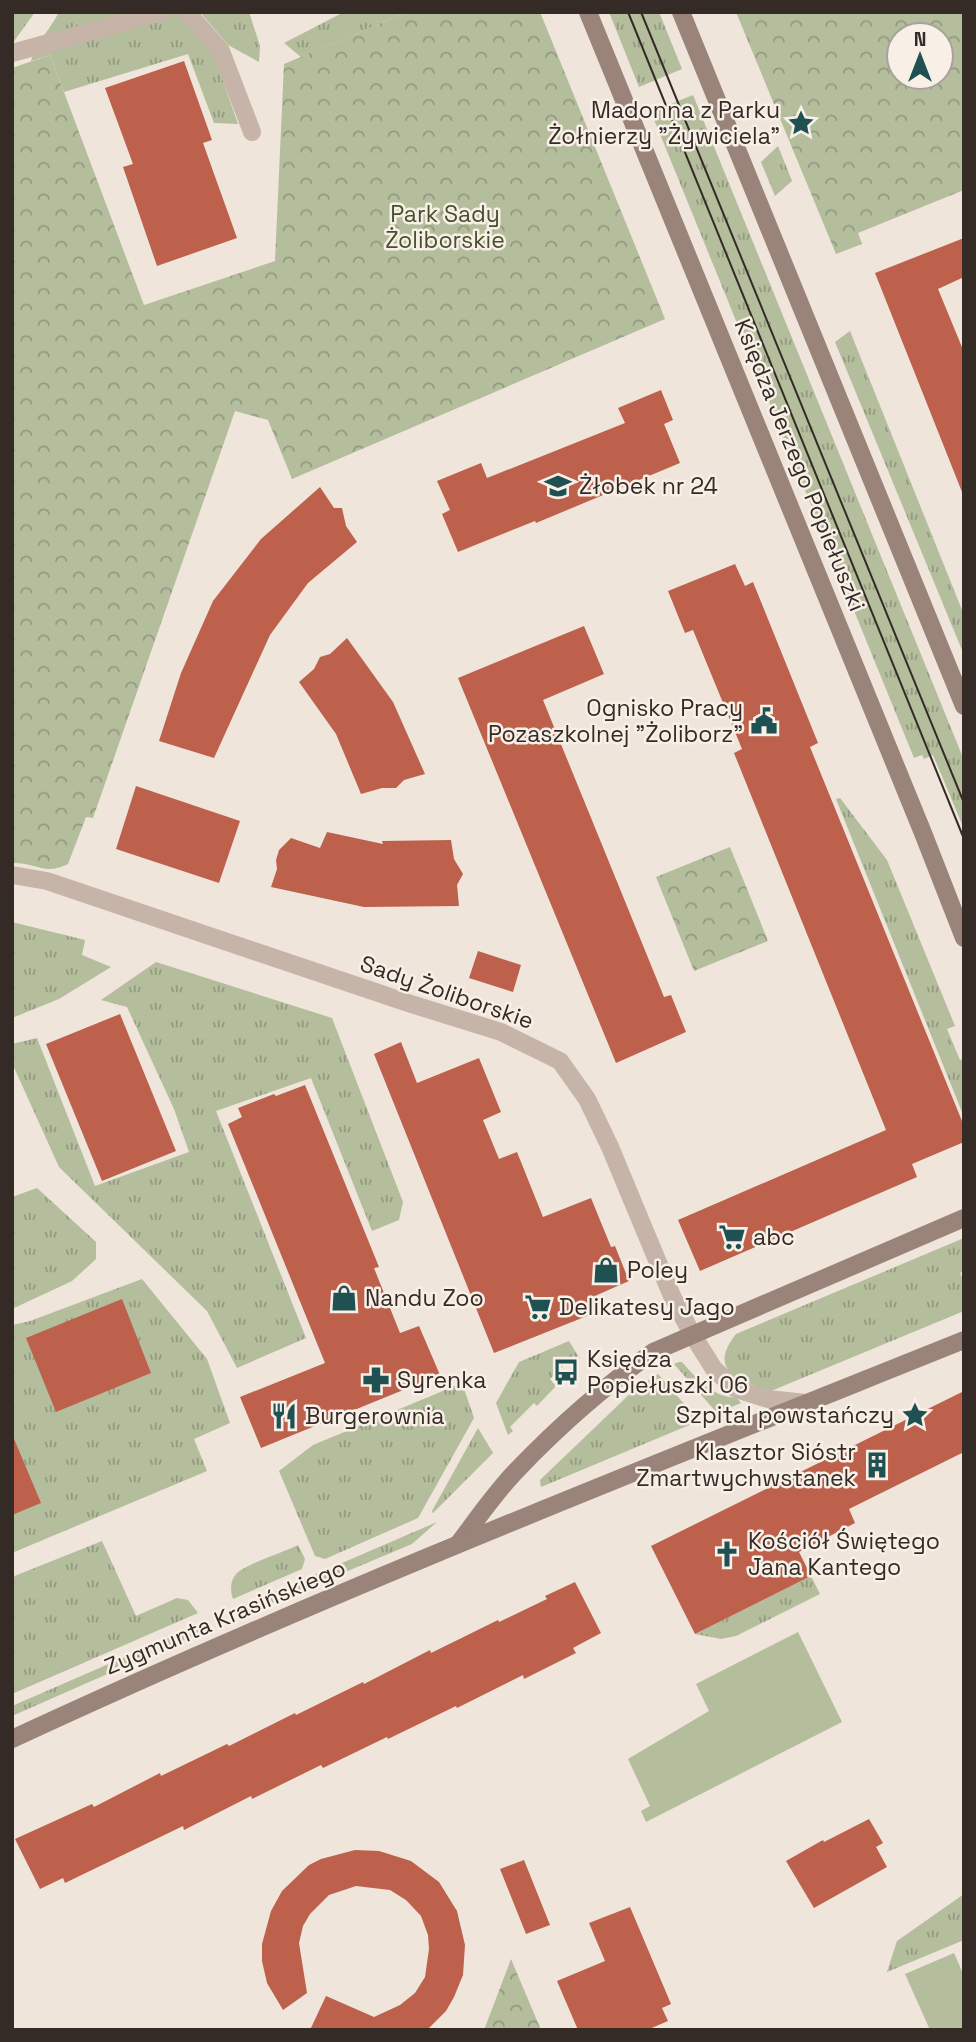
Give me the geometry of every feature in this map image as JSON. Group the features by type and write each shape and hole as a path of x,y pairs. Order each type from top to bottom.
{"main road":[{"name":"Księdza Jerzego Popiełuszki","path":"588,12 964,938"},
{"path":"681,12 964,706"},
{"name":"Zygmunta Krasińskiego","path":"459,1543 514,1473 575,1413 611,1382 653,1352 964,1218"},
{"name":"Zygmunta Krasińskiego","path":"12,1739 459,1543 964,1340"}],"street":[{"path":"12,53 162,12"},
{"path":"187,12 221,51 252,132"},
{"name":"Sady Żoliborskie","path":"12,875 47,881 501,1032 559,1061 587,1100 610,1147 672,1296 692,1335 714,1369 736,1389 768,1399 806,1403"}],"green space":[{"path":"12,12 35,12 12,44"},
{"path":"59,12 177,12 213,52 238,124 214,123 188,54 64,92 50,55 31,61 36,48"},
{"path":"200,12 249,12 260,46 259,62 228,45"},
{"path":"344,12 407,12 301,57 284,43"},
{"name":"Park Sady Żoliborskie","path":"407,12 540,12 665,319 292,479 268,420 235,411 93,818 86,817 68,864 46,869 12,863 12,68 50,55 144,305 275,261 284,64"},
{"path":"609,12 659,12 682,69 639,87"},
{"path":"736,12 964,12 964,190 858,233 862,244 836,254"},
{"path":"693,95 964,760 964,829 933,755 924,759 922,755 914,758 651,112"},
{"path":"778,146 792,181 775,196 761,162"},
{"path":"850,331 964,615 964,655 835,342"},
{"path":"840,798 887,860 955,1026 947,1029 960,1060 964,1059 964,1117 836,799"},
{"path":"730,847 768,941 694,971 656,877"},
{"path":"12,922 85,940 82,955 111,967 59,999 12,1018"},
{"path":"156,962 332,1018 403,1202 399,1220 372,1231 311,1078 216,1111 306,1338 237,1368 207,1311 59,1167 12,1063 12,1044 37,1038 95,1186 189,1152 174,1109 127,1007 101,1000"},
{"path":"37,1188 96,1242 96,1259 72,1281 12,1309 12,1197"},
{"path":"964,1238 964,1271 960,1273 964,1282 964,1311 771,1391 739,1379 726,1366 728,1347 736,1334"},
{"path":"142,1279 207,1359 230,1423 194,1439 207,1471 12,1553 12,1325 30,1321"},
{"path":"569,1341 580,1359 573,1356 550,1379 556,1386 537,1406 534,1403 510,1427 513,1431 508,1435 496,1403 519,1362"},
{"path":"679,1362 713,1391 737,1398 741,1403 717,1413 674,1364"},
{"path":"658,1374 699,1421 541,1487 540,1480 634,1390"},
{"path":"462,1383 474,1418 418,1518 325,1559 315,1556 279,1471 313,1445"},
{"path":"478,1428 493,1453 433,1513 432,1511"},
{"path":"437,1522 412,1544 252,1611 245,1612 238,1608"},
{"path":"102,1541 136,1616 177,1598 188,1600 198,1613 12,1694 12,1577"},
{"path":"298,1545 305,1559 302,1569 233,1599 231,1586 237,1573"},
{"path":"811,1576 820,1594 736,1636 721,1639 695,1634"},
{"path":"203,1623 196,1635 12,1716 12,1706"},
{"path":"798,1632 842,1722 646,1822 641,1811 650,1806 628,1759 709,1711 696,1684"},
{"path":"964,1894 964,1940 887,1972 897,1941"},
{"path":"954,1953 964,1976 964,2030 930,2030 905,1974"},
{"path":"511,1959 541,2030 484,2030"}],"building":[{"path":"184,61 212,140 203,143 237,238 157,266 123,167 133,164 105,88"},
{"path":"964,238 964,277 938,289 964,352 962,492 875,273"},
{"path":"661,390 673,420 664,424 680,463 536,523 535,521 458,552 442,514 450,510 437,481 481,463 487,478 625,423 618,408"},
{"path":"320,487 334,508 342,508 346,526 357,542 308,583 270,635 214,758 159,741 181,673 213,601 261,539"},
{"path":"735,564 745,586 753,582 818,743 810,747 964,1126 964,1142 912,1164 917,1177 700,1271 678,1220 886,1130 734,753 742,749 693,630 685,633 668,591"},
{"path":"584,626 604,674 543,700 664,997 671,995 686,1032 616,1063 458,678"},
{"path":"347,638 393,702 425,774 404,780 396,788 382,788 361,794 336,734 299,682 314,669 320,657 330,654"},
{"path":"136,786 240,821 219,883 116,849"},
{"path":"327,832 383,844 382,841 451,840 454,859 463,874 457,885 459,906 364,907 271,887 279,850 291,838 320,848"},
{"path":"478,951 521,965 513,992 469,978"},
{"path":"120,1014 176,1151 102,1181 46,1044"},
{"path":"401,1042 417,1083 479,1058 501,1112 483,1120 499,1159 517,1152 543,1217 591,1198 611,1247 615,1246 629,1281 597,1295 602,1310 494,1353 374,1054"},
{"path":"305,1085 379,1267 374,1268 400,1333 419,1326 440,1375 261,1448 240,1397 325,1363 228,1124 242,1117 238,1108"},
{"path":"122,1299 151,1373 56,1412 26,1338"},
{"path":"964,1391 964,1452 849,1509 855,1523 799,1552 811,1576 695,1634 651,1546"},
{"path":"12,1434 41,1503 12,1515"},
{"path":"575,1582 601,1633 573,1648 576,1653 524,1679 523,1675 323,1768 321,1765 252,1799 251,1796 184,1830 183,1826 65,1883 63,1878 40,1889 15,1839 92,1804 94,1807 160,1773 161,1776 227,1744 229,1746 295,1713 296,1715 363,1682 364,1684 430,1650 431,1653 498,1620 499,1622"},
{"path":"869,1819 883,1843 876,1847 887,1867 814,1908 786,1861"},
{"path":"355,1850 379,1851 411,1861 439,1882 457,1911 465,1945 463,1975 446,2011 427,2030 310,2030 326,1996 374,2017 400,2005 415,1993 425,1977 429,1949 428,1935 421,1916 406,1900 390,1890 356,1886 329,1895 310,1914 303,1926 299,1943 307,1993 283,2010 267,1983 262,1961 262,1944 271,1911 282,1891 309,1865"},
{"path":"524,1860 550,1925 526,1934 500,1869"},
{"path":"630,1907 671,2004 662,2008 668,2021 647,2030 578,2030 557,1981 605,1961 589,1923"}],"tram line":[{"path":"628,12 964,839"},
{"path":"641,12 964,803"}],"place":[{"name":"Madonna z Parku Żołnierzy \"Żywiciela\"","path":"801,123"},
{"name":"Żłobek nr 24","path":"558,486"},
{"name":"Ognisko Pracy Pozaszkolnej \"Żoliborz\"","path":"764,721"},
{"name":"abc","path":"732,1237"},
{"name":"Poley","path":"606,1270"},
{"name":"Nandu Zoo","path":"344,1298"},
{"name":"Delikatesy Jago","path":"538,1307"},
{"name":"Księdza Popiełuszki 06","path":"566,1372"},
{"name":"Syrenka","path":"376,1380"},
{"name":"Szpital powstańczy","path":"915,1415"},
{"name":"Burgerownia","path":"284,1416"},
{"name":"Klasztor Sióstr Zmartwychwstanek","path":"877,1465"},
{"name":"Kościół Świętego Jana Kantego","path":"727,1554"}]}
